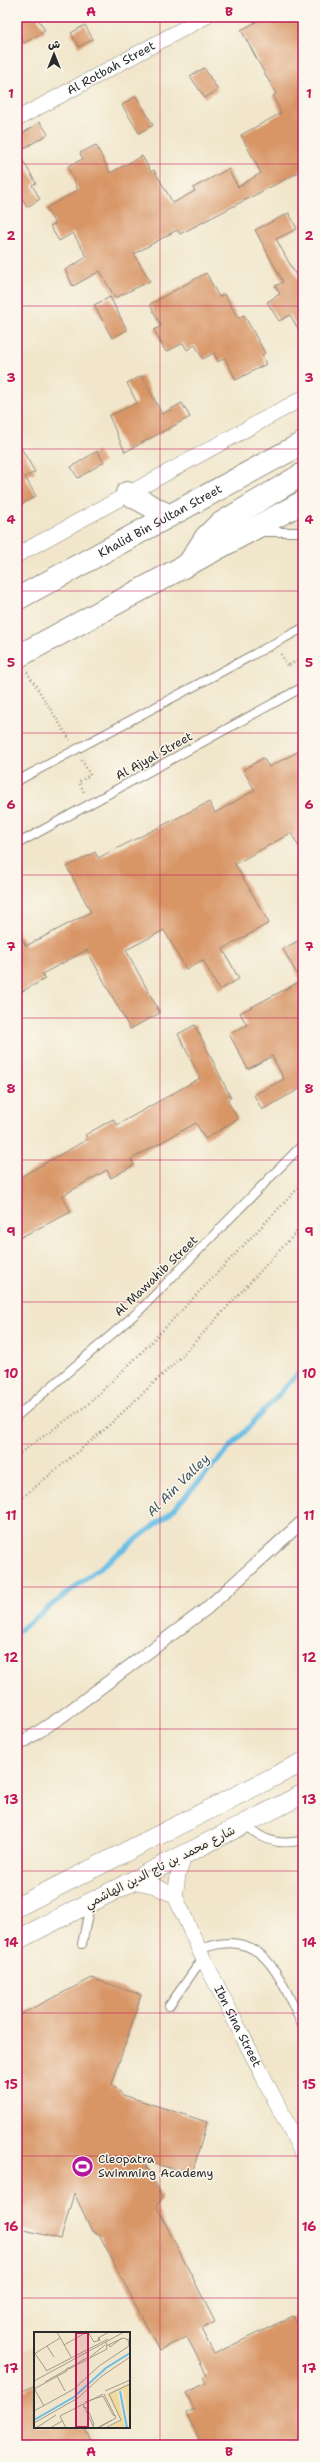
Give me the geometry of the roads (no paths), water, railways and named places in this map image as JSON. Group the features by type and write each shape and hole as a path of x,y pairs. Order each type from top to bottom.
{"main road":[{"name":"Khalid Bin Sultan Street","path":"17,599 303,443"},
{"path":"189,564 199,545 218,525 303,474"},
{"path":"127,493 169,516"},
{"path":"17,657 303,502"}],"street":[{"name":"Al Rotbah Street","path":"17,119 205,17"},
{"path":"17,555 127,493 303,398"},
{"path":"17,1746 64,1716 200,1614 303,1521"},
{"path":"17,1907 303,1762"},
{"name":"شارع محمد بن تاج الدين الهاشمي","path":"17,1940 303,1794"},
{"path":"133,1881 155,1886 175,1896 178,1875 185,1854"},
{"name":"Ibn Sina Street","path":"175,1896 201,1954 303,2155"}],"lane":[{"path":"248,533 303,532"},
{"path":"17,781 303,628"},
{"name":"Al Ajyal Street","path":"17,844 303,687"},
{"name":"Al Mawahib Street","path":"17,1416 140,1310 303,1144"},
{"path":"245,1824 265,1839 283,1843 303,1840"},
{"path":"82,1944 91,1902"},
{"path":"169,2006 201,1954 214,1944 230,1942 247,1945 261,1953 272,1965 303,2026"}],"waterway":[{"name":"Al Ain Valley","path":"17,1632 169,1514 303,1368"}],"place":[{"name":"Cleopatra Swimming Academy","path":"82,2166"}]}
